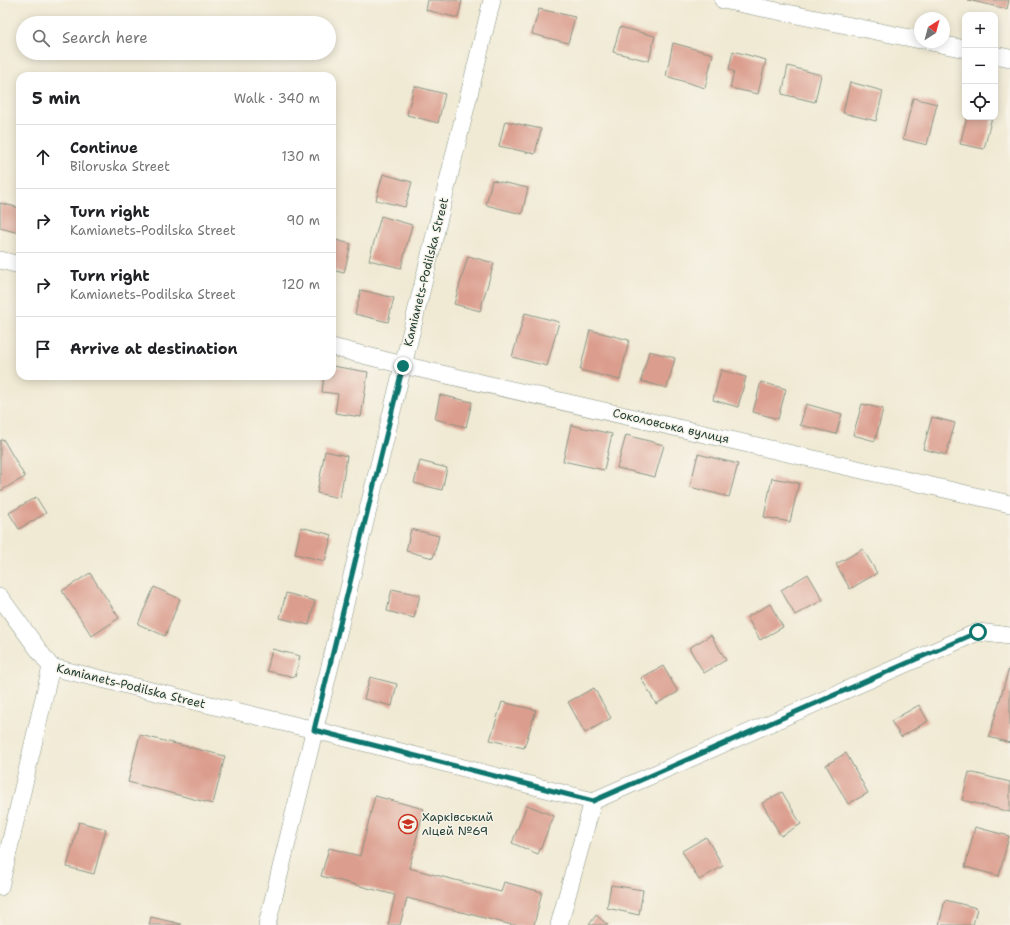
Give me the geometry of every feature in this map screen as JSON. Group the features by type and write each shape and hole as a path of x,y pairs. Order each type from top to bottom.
{"street":[{"name":"Kamianets-Podilska Street","path":"267,925 492,0"},
{"path":"723,0 914,39"},
{"path":"950,46 962,48"},
{"path":"998,56 1010,58"},
{"path":"0,260 16,264"},
{"name":"Соколовська вулиця","path":"336,348 403,366 1010,504"},
{"path":"0,597 51,667"},
{"path":"559,925 593,801 978,632 1010,636"},
{"name":"Kamianets-Podilska Street","path":"0,887 51,667 314,730 593,801"}],"building":[{"path":"428,0 462,0 458,18 426,10"},
{"path":"968,0 1009,0 1007,9"},
{"path":"539,9 575,17 568,43 532,34"},
{"path":"620,27 655,36 649,61 613,52"},
{"path":"673,43 713,54 705,88 666,76"},
{"path":"733,51 766,60 758,94 730,88 734,72 729,69"},
{"path":"788,66 821,75 815,102 782,94"},
{"path":"850,82 883,91 876,121 843,113"},
{"path":"414,86 445,94 438,123 407,115"},
{"path":"913,98 937,104 927,145 903,139"},
{"path":"966,120 991,120 984,149 960,144"},
{"path":"505,121 541,129 535,154 499,146"},
{"path":"383,174 412,182 405,207 376,200"},
{"path":"492,180 528,188 522,214 486,205"},
{"path":"0,203 16,207 16,232 0,228"},
{"path":"381,216 412,225 401,268 369,260"},
{"path":"336,240 351,244 344,273 336,271"},
{"path":"468,256 494,263 480,311 454,304"},
{"path":"361,290 394,298 388,322 355,314"},
{"path":"525,313 559,322 547,366 512,357"},
{"path":"590,330 629,340 620,380 580,370"},
{"path":"649,351 675,358 667,388 641,381"},
{"path":"336,367 368,372 361,417 335,413 338,394 322,392 324,380 336,380"},
{"path":"721,370 746,377 738,407 713,400"},
{"path":"761,382 786,389 778,419 753,412"},
{"path":"440,395 472,402 466,427 435,419"},
{"path":"806,404 842,414 836,434 800,425"},
{"path":"862,404 883,409 875,441 853,435"},
{"path":"932,417 955,423 946,455 923,449"},
{"path":"571,425 612,434 604,470 563,461"},
{"path":"626,435 664,445 655,477 617,468"},
{"path":"3,439 25,477 0,491 0,441"},
{"path":"325,451 347,456 340,498 317,493"},
{"path":"698,454 738,464 729,497 690,487"},
{"path":"420,461 447,468 442,490 414,483"},
{"path":"772,478 799,483 790,522 764,517"},
{"path":"36,497 46,513 19,529 9,513"},
{"path":"301,527 332,535 325,561 295,554"},
{"path":"411,529 439,536 433,558 406,551"},
{"path":"863,549 877,573 850,589 836,564"},
{"path":"90,573 119,618 92,636 62,591"},
{"path":"808,574 823,600 795,615 781,590"},
{"path":"154,587 180,599 165,636 138,624"},
{"path":"392,589 420,595 414,618 387,611"},
{"path":"286,593 315,601 309,625 280,618"},
{"path":"770,604 783,627 760,640 747,617"},
{"path":"711,635 726,660 704,673 689,648"},
{"path":"272,649 300,656 295,677 267,671"},
{"path":"1010,665 1010,743 989,737"},
{"path":"663,666 678,692 656,704 641,678"},
{"path":"370,677 397,684 392,706 364,699"},
{"path":"594,688 611,718 585,733 568,702"},
{"path":"502,702 536,710 524,748 490,740"},
{"path":"919,705 928,721 901,737 891,721"},
{"path":"140,735 225,756 213,804 128,782"},
{"path":"846,753 868,793 848,804 826,765"},
{"path":"969,772 1010,782 1010,812 962,800"},
{"path":"782,792 801,824 781,836 762,803"},
{"path":"375,796 424,809 409,868 501,892 504,882 542,892 534,925 512,925 407,898 400,925 388,925 395,895 321,876 329,848 360,856"},
{"path":"527,805 554,816 538,854 512,843"},
{"path":"79,822 106,829 94,874 67,867"},
{"path":"975,827 1009,836 999,876 965,867"},
{"path":"706,837 723,866 699,880 682,851"},
{"path":"611,885 643,890 639,915 607,908"},
{"path":"945,900 977,908 973,925 939,925"},
{"path":"596,915 608,925 589,925"},
{"path":"151,917 181,924 181,925 149,925"}],"place":[{"name":"Харківський ліцей №69","path":"408,824"}],"route":[{"path":"403,366 314,730 593,801 978,632"}]}
